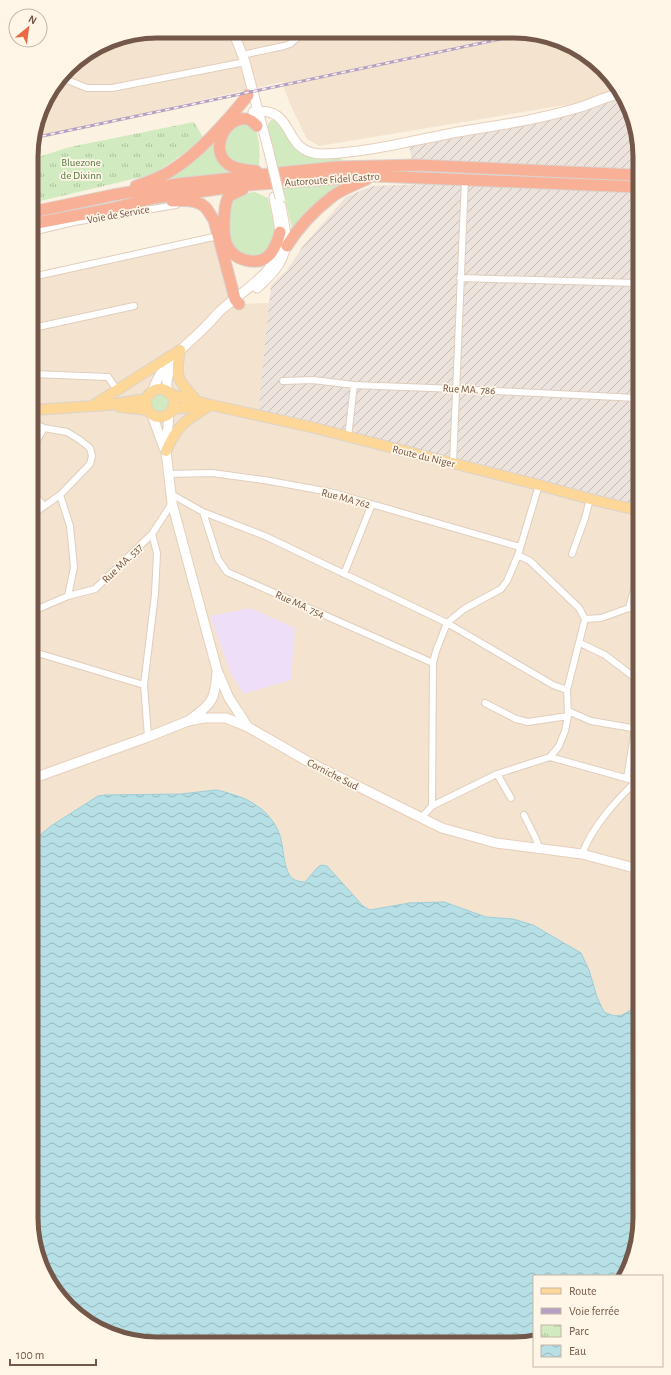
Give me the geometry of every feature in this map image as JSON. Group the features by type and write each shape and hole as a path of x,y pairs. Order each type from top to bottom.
{"highway":[{"path":"113,195 154,180 171,171 196,152 225,122 248,95"},
{"path":"225,122 239,115 255,117"},
{"path":"255,117 237,121 230,126 222,135 219,148 224,159 229,164 243,170 278,172"},
{"name":"Autoroute Fidel Castro","path":"38,211 113,195 178,184 278,172 337,167 416,165 633,175"},
{"path":"287,246 304,222 334,196 375,176"},
{"name":"Autoroute Fidel Castro","path":"38,223 154,198 259,184 375,176 633,186"},
{"path":"259,184 238,190 229,196 226,201 224,235 228,247 233,254 239,258 252,262 258,262 271,253 277,244 280,232"},
{"path":"110,208 179,201 192,201 204,206 214,220 237,302"}],"main road":[{"path":"235,38 242,58 255,117"},
{"path":"166,451 150,412 146,407 146,399 153,390 157,377 172,358 207,326 219,312 237,302 276,270 282,260 287,246 287,232 266,153 248,95 242,58"},
{"path":"255,117 274,114 280,116 294,141 301,149 311,153 322,154 366,150 537,118 581,107 615,95"},
{"path":"237,302 272,265 278,254 280,232 277,198"},
{"path":"92,406 180,350"},
{"path":"180,350 176,370 178,378 196,400"},
{"path":"172,358 167,381 169,392 174,401 170,412 166,451 171,499 217,670 229,698 248,728"},
{"path":"153,390 158,389 169,392"},
{"name":"Route du Niger","path":"169,392 211,405 348,437 633,509"},
{"path":"38,410 108,405 146,399"},
{"path":"108,405 150,412 160,417 170,412"},
{"path":"166,451 174,433 180,425 211,405"},
{"name":"Route du Niger","path":"170,412 211,405"},
{"path":"188,721 210,704 216,692 217,670"},
{"name":"Corniche Sud","path":"38,777 188,721 204,718 226,718 248,728 307,761 421,818 457,833 496,843 540,850 582,854 633,869"}],"street":[{"path":"67,80 87,88 112,88 242,58 290,44 297,38"},
{"path":"454,464 465,179"},
{"name":"Voie de Service","path":"38,231 74,222 180,204 204,206"},
{"path":"38,276 218,236"},
{"path":"460,278 633,283"},
{"path":"38,327 134,306"},
{"path":"38,374 108,377 117,390"},
{"name":"Rue MA. 786","path":"283,381 313,380 354,385 633,398"},
{"path":"348,437 354,385"},
{"path":"38,426 67,432 90,448 92,456 90,464 60,495 38,510"},
{"path":"38,438 44,428"},
{"name":"Rue MA 762","path":"168,474 212,473 264,480 330,492 520,547"},
{"path":"432,806 433,663 436,651 447,623 464,609 501,589 512,573 538,485"},
{"path":"60,495 70,526 74,567 68,596"},
{"path":"38,499 44,506"},
{"path":"171,499 265,536 447,623 553,685 567,690"},
{"name":"Rue MA. 537","path":"38,609 68,596 95,589 152,534 171,499"},
{"path":"572,554 586,518 590,499"},
{"path":"344,574 372,504"},
{"name":"Rue MA. 754","path":"203,512 218,558 227,572 433,663"},
{"path":"148,737 144,685 155,594 157,553 152,534"},
{"path":"421,818 432,806 497,774 550,757 559,746 565,731 568,714 567,690 585,619 579,608 530,561 518,555"},
{"path":"630,608 633,595"},
{"path":"585,619 601,618 630,608 633,608"},
{"path":"580,643 605,655 633,676"},
{"path":"38,653 144,685"},
{"path":"485,703 516,719 528,722 568,714 592,721 633,728"},
{"path":"627,778 633,749"},
{"path":"550,757 633,779"},
{"path":"497,774 511,798"},
{"path":"582,854 588,840 601,820 633,784"},
{"path":"524,815 540,850"}],"shaded area":[{"path":"149,38 522,38 552,44 567,50 592,68 614,93 590,101 319,146 307,139 290,104 282,82 40,136 50,104 58,91 73,73 91,58 104,50 126,42"},
{"path":"618,100 624,111 629,126 632,141 633,171 412,160 409,145 568,116 594,106"},
{"path":"453,183 633,189 633,509 258,415 271,285 287,270 303,246 346,197 372,186"},
{"path":"213,240 228,283 239,304 270,303 258,415 633,508 633,1008 624,1015 614,1017 604,1012 597,997 589,970 581,953 560,942 500,917 486,917 444,902 409,903 370,910 346,888 317,868 305,882 294,880 288,873 280,833 257,805 234,793 216,790 181,794 98,796 51,826 38,837 38,278"},
{"path":"250,608 295,628 291,680 244,694 231,674 210,616"}],"green space":[{"path":"271,120 280,124 295,146 304,155 317,158 341,158 343,160 339,164 278,168 267,126"},
{"name":"Bluezone de Dixinn","path":"194,122 203,137 183,154 154,174 38,202 38,157 70,147"},
{"path":"248,123 255,131 259,142 259,166 241,166 224,157 223,142 232,129 240,124"},
{"path":"224,129 217,148 240,171 152,184"},
{"path":"356,182 293,232 282,188"},
{"path":"255,192 268,198 277,238 265,256 243,257 229,240 228,208 233,198 240,194"},
{"path":"160,391 169,394 172,403 169,412 160,415 151,412 148,403 151,394"}],"water":[{"path":"216,790 235,795 253,803 268,816 279,833 285,864 294,880 305,882 321,865 327,866 363,906 370,910 409,903 444,902 486,917 513,919 533,925 581,953 589,970 597,997 604,1012 619,1016 633,1008 633,1226 629,1249 618,1275 533,1275 533,1335 514,1337 149,1337 119,1331 104,1325 73,1302 54,1278 47,1264 39,1234 38,837 51,826 98,796 181,794"}],"railway":[{"path":"40,137 505,38"}]}
